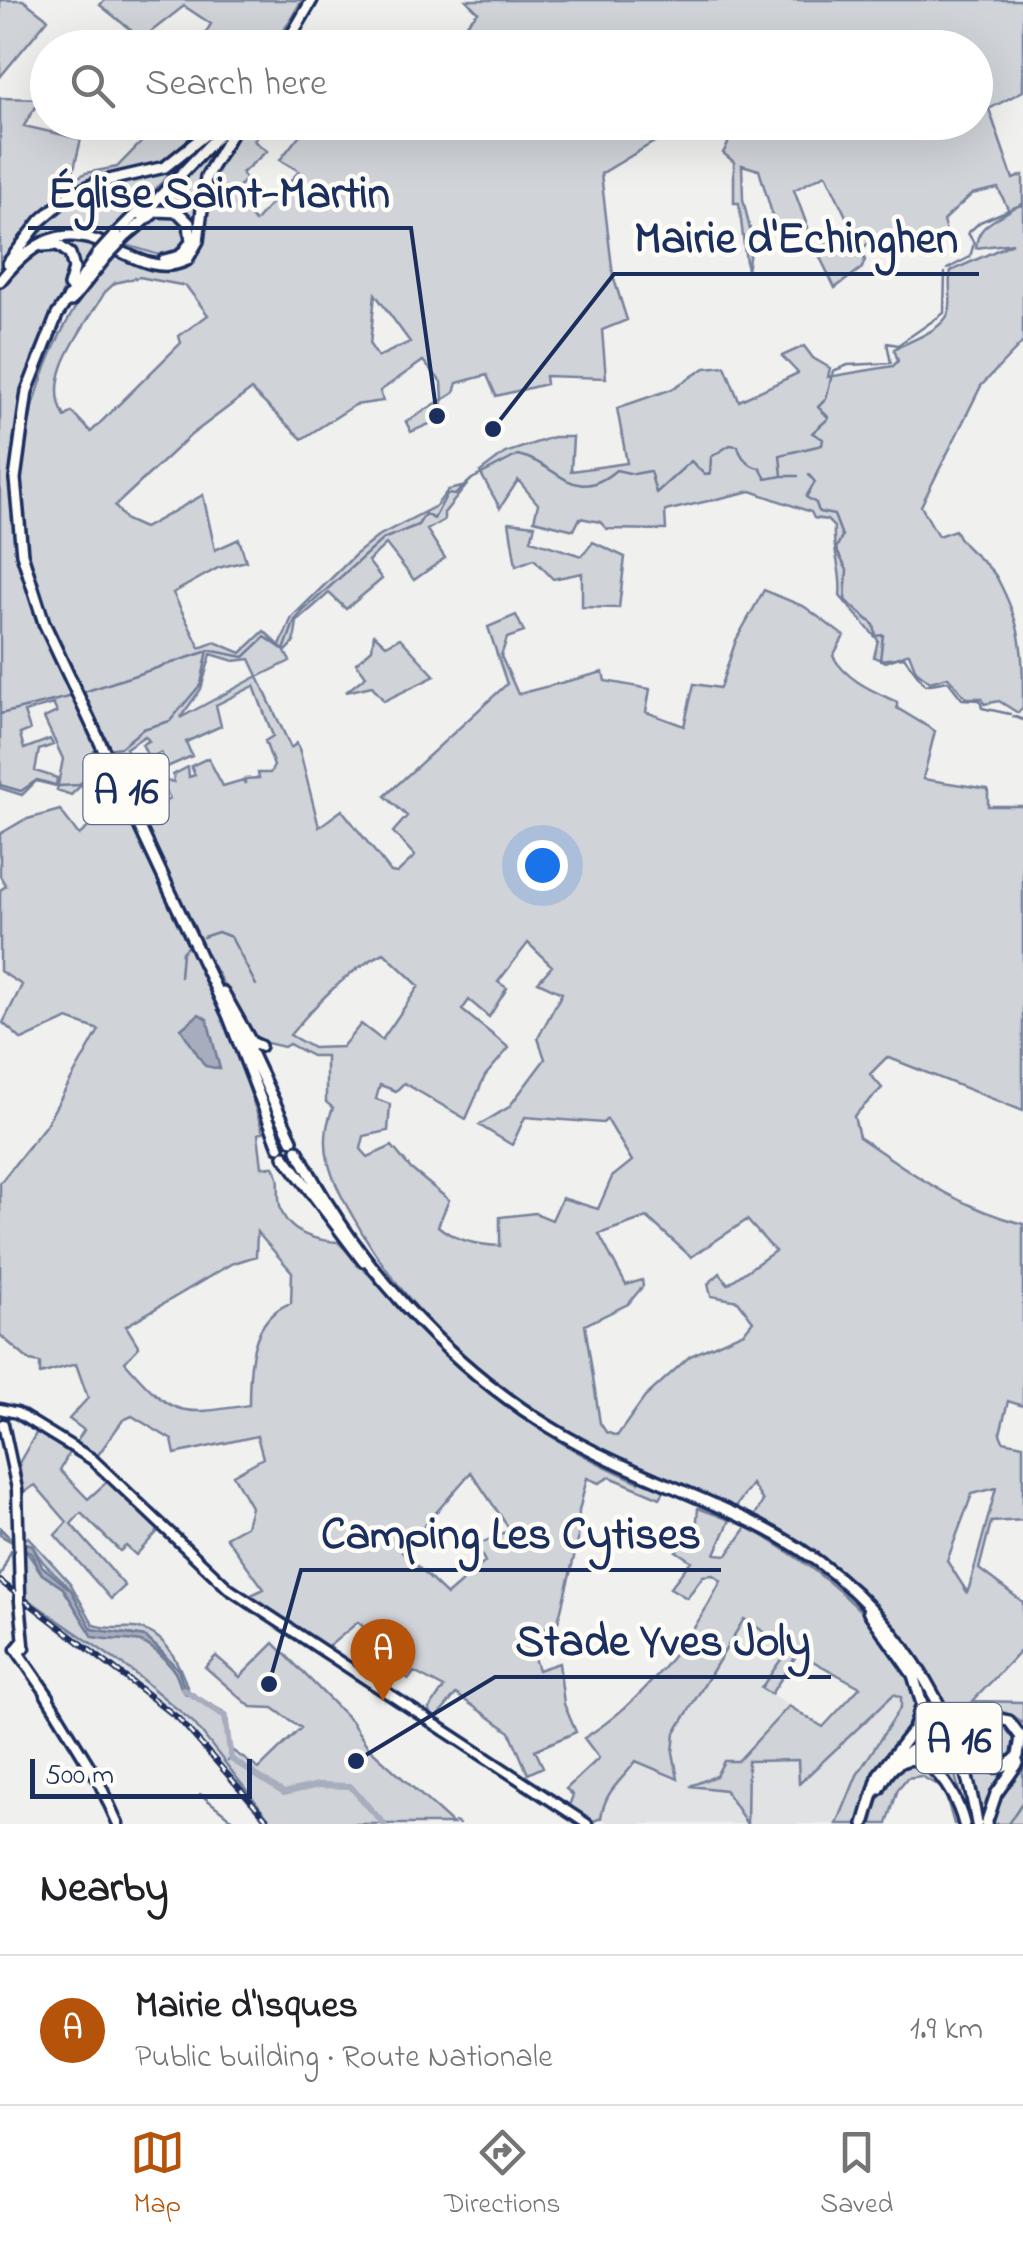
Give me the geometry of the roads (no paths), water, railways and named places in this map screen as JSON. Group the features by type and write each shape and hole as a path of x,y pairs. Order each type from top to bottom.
{"highway":[{"path":"293,30 309,0"},
{"path":"292,30 309,0"},
{"path":"0,278 41,220 68,196 96,183 165,167 208,140"},
{"name":"A 16","path":"213,140 102,255 50,329 31,378 21,426 14,480 17,528 40,614 208,970 294,1145 388,1288"},
{"path":"0,278 30,249 62,237 87,239 162,264 183,262 197,245 204,182 219,140"},
{"path":"0,278 30,245 51,236 85,235 169,260 186,250 191,230 182,214 162,209 122,234"},
{"path":"0,278 42,246 58,245 72,257 72,278 28,379 21,426"},
{"name":"A 16","path":"102,255 69,303 39,367 21,426 20,517 39,600 208,970 282,1151 374,1274 479,1379 540,1421 632,1474 759,1525 830,1573 911,1653 973,1758 1000,1768 1020,1752 1020,1733 1006,1719 988,1717 964,1724 936,1736 898,1754 876,1783"},
{"path":"216,981 248,1038 260,1046"},
{"path":"329,1237 340,1240 374,1274"},
{"name":"A 16","path":"866,1824 876,1783 914,1728 922,1704 913,1674 867,1607"},
{"name":"A 16","path":"867,1607 908,1652 936,1700 962,1760 974,1824"},
{"name":"A 16","path":"964,1724 1003,1715 1023,1734"},
{"name":"A 16","path":"866,1824 881,1780 896,1759 936,1736"},
{"name":"A 16","path":"986,1824 993,1800 1023,1751"},
{"name":"A 16","path":"874,1800 893,1768 922,1762 948,1782 964,1824"}],"main road":[{"path":"117,1824 22,1647 18,1530 1,1409 22,1417 95,1461 225,1586 584,1824"},
{"path":"3,1424 13,1414 22,1417"},
{"path":"426,1718 584,1824"}],"water":[{"path":"199,1014 207,1019 220,1069 205,1066 181,1029"},
{"path":"0,1528 9,1537 32,1545 42,1566 71,1590 92,1629 146,1637 178,1669 186,1694 172,1668 152,1648 136,1641 93,1637 63,1588 42,1574 31,1553 0,1535"}],"waterway":[{"path":"947,269 970,257 974,243 968,233 980,222 1023,204"},
{"path":"59,786 78,785 90,776 94,751 121,747 143,729 170,721 201,684 208,650 244,657 265,637 284,650 295,620 383,539 418,525 425,514 434,519 447,494 455,495 472,479 518,455 577,484 588,485 616,470 634,474 650,471 656,493 691,461 705,475 710,474 711,457 730,445 738,446 766,479 782,476 780,455 822,445 823,439 812,433 829,418 818,407 826,399 833,371 848,365 891,363 887,343 898,345 944,313 945,273"},
{"path":"809,475 815,482 806,497 816,503 819,512 834,515 842,536 836,549 847,570 845,600 874,625 876,636 883,635 880,660 904,657 925,685 948,681 962,699 980,700 982,708 1010,714"},
{"path":"782,476 798,476"},
{"path":"81,693 205,652"},
{"path":"0,714 73,696"},
{"path":"1013,716 1023,720"},
{"path":"0,785 21,791 37,780 55,785"},
{"path":"203,937 218,932 231,937 256,985"},
{"path":"180,977 182,952 191,943"},
{"path":"0,1576 15,1542"},
{"path":"183,1689 225,1716 231,1759 284,1793 318,1785 350,1786 384,1824"},
{"path":"200,1794 238,1824"},
{"path":"1008,1824 1023,1801"},
{"path":"455,1822 459,1824"}],"railway":[{"path":"0,1581 178,1718 271,1824"}],"place":[{"name":"Église Saint-Martin","path":"437,416"},
{"name":"Mairie d'Echinghen","path":"493,429"},
{"name":"Camping Les Cytises","path":"269,1684"},
{"name":"Mairie d'Isques","path":"383,1701"},
{"name":"Stade Yves Joly","path":"356,1761"}]}
